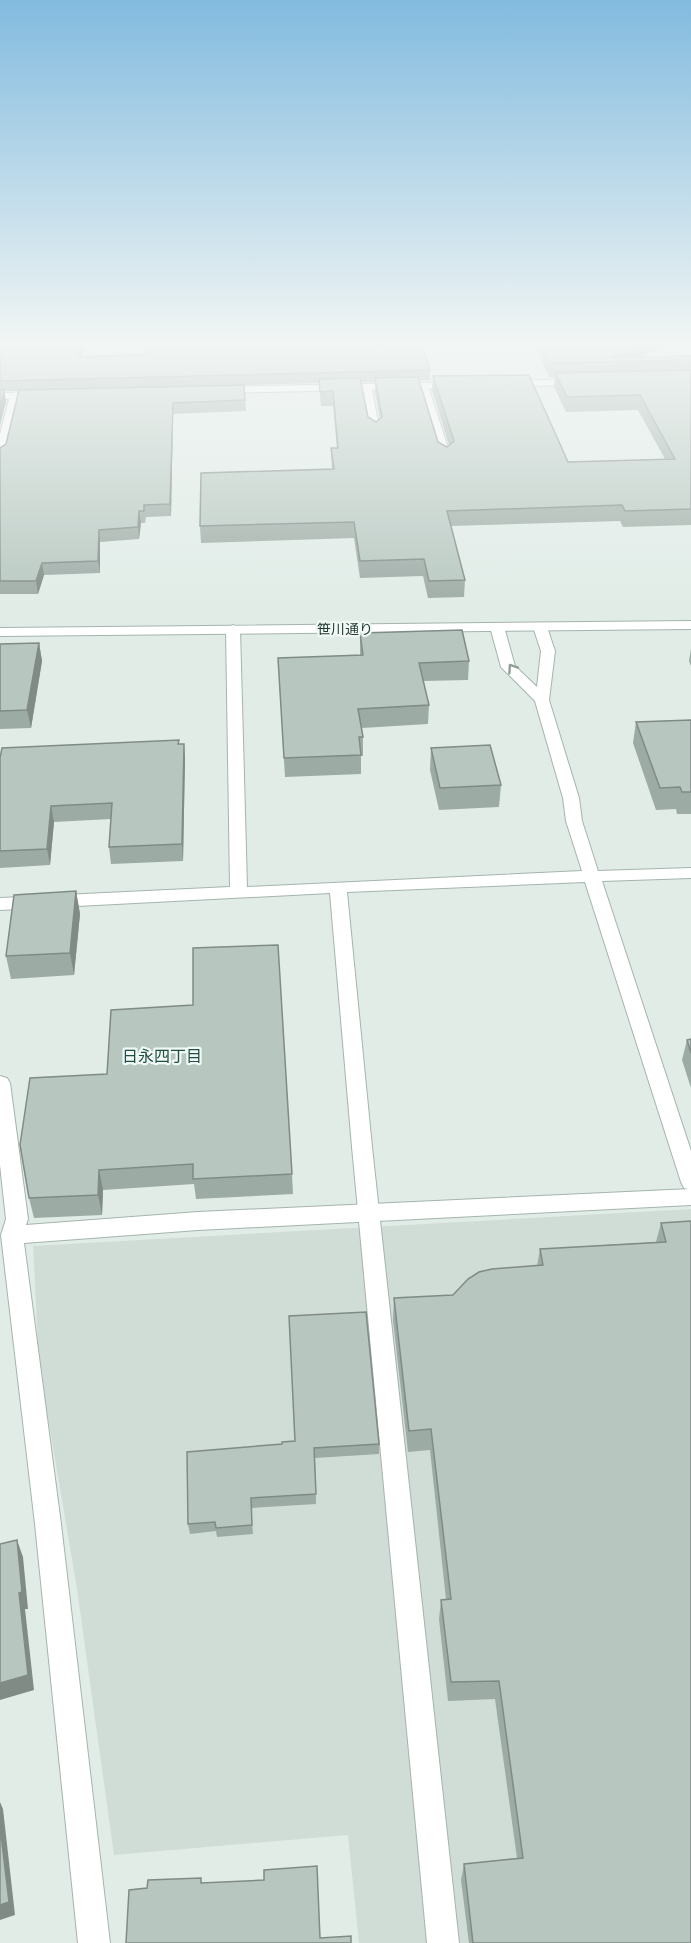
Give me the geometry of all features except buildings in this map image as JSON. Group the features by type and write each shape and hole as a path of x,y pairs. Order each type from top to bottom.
{"street":[{"path":"0,455 6,433"},
{"path":"437,433 445,457"},
{"name":"笹川通り","path":"0,632 691,625"},
{"path":"497,627 508,667 542,700"},
{"path":"540,627 548,651 542,700 571,798 574,821 691,1182"},
{"path":"233,628 239,893"},
{"path":"0,904 338,886 691,873"},
{"path":"338,886 443,1943"},
{"path":"0,1083 10,1225 48,1524 94,1943"},
{"path":"10,1225 370,1215 691,1197"}],"shaded area":[{"path":"691,1209 691,1943 359,1943 348,1835 114,1855 77,1589 39,1364 33,1246"}],"district":[{"name":"日永四丁目","path":"162,1055"}]}
